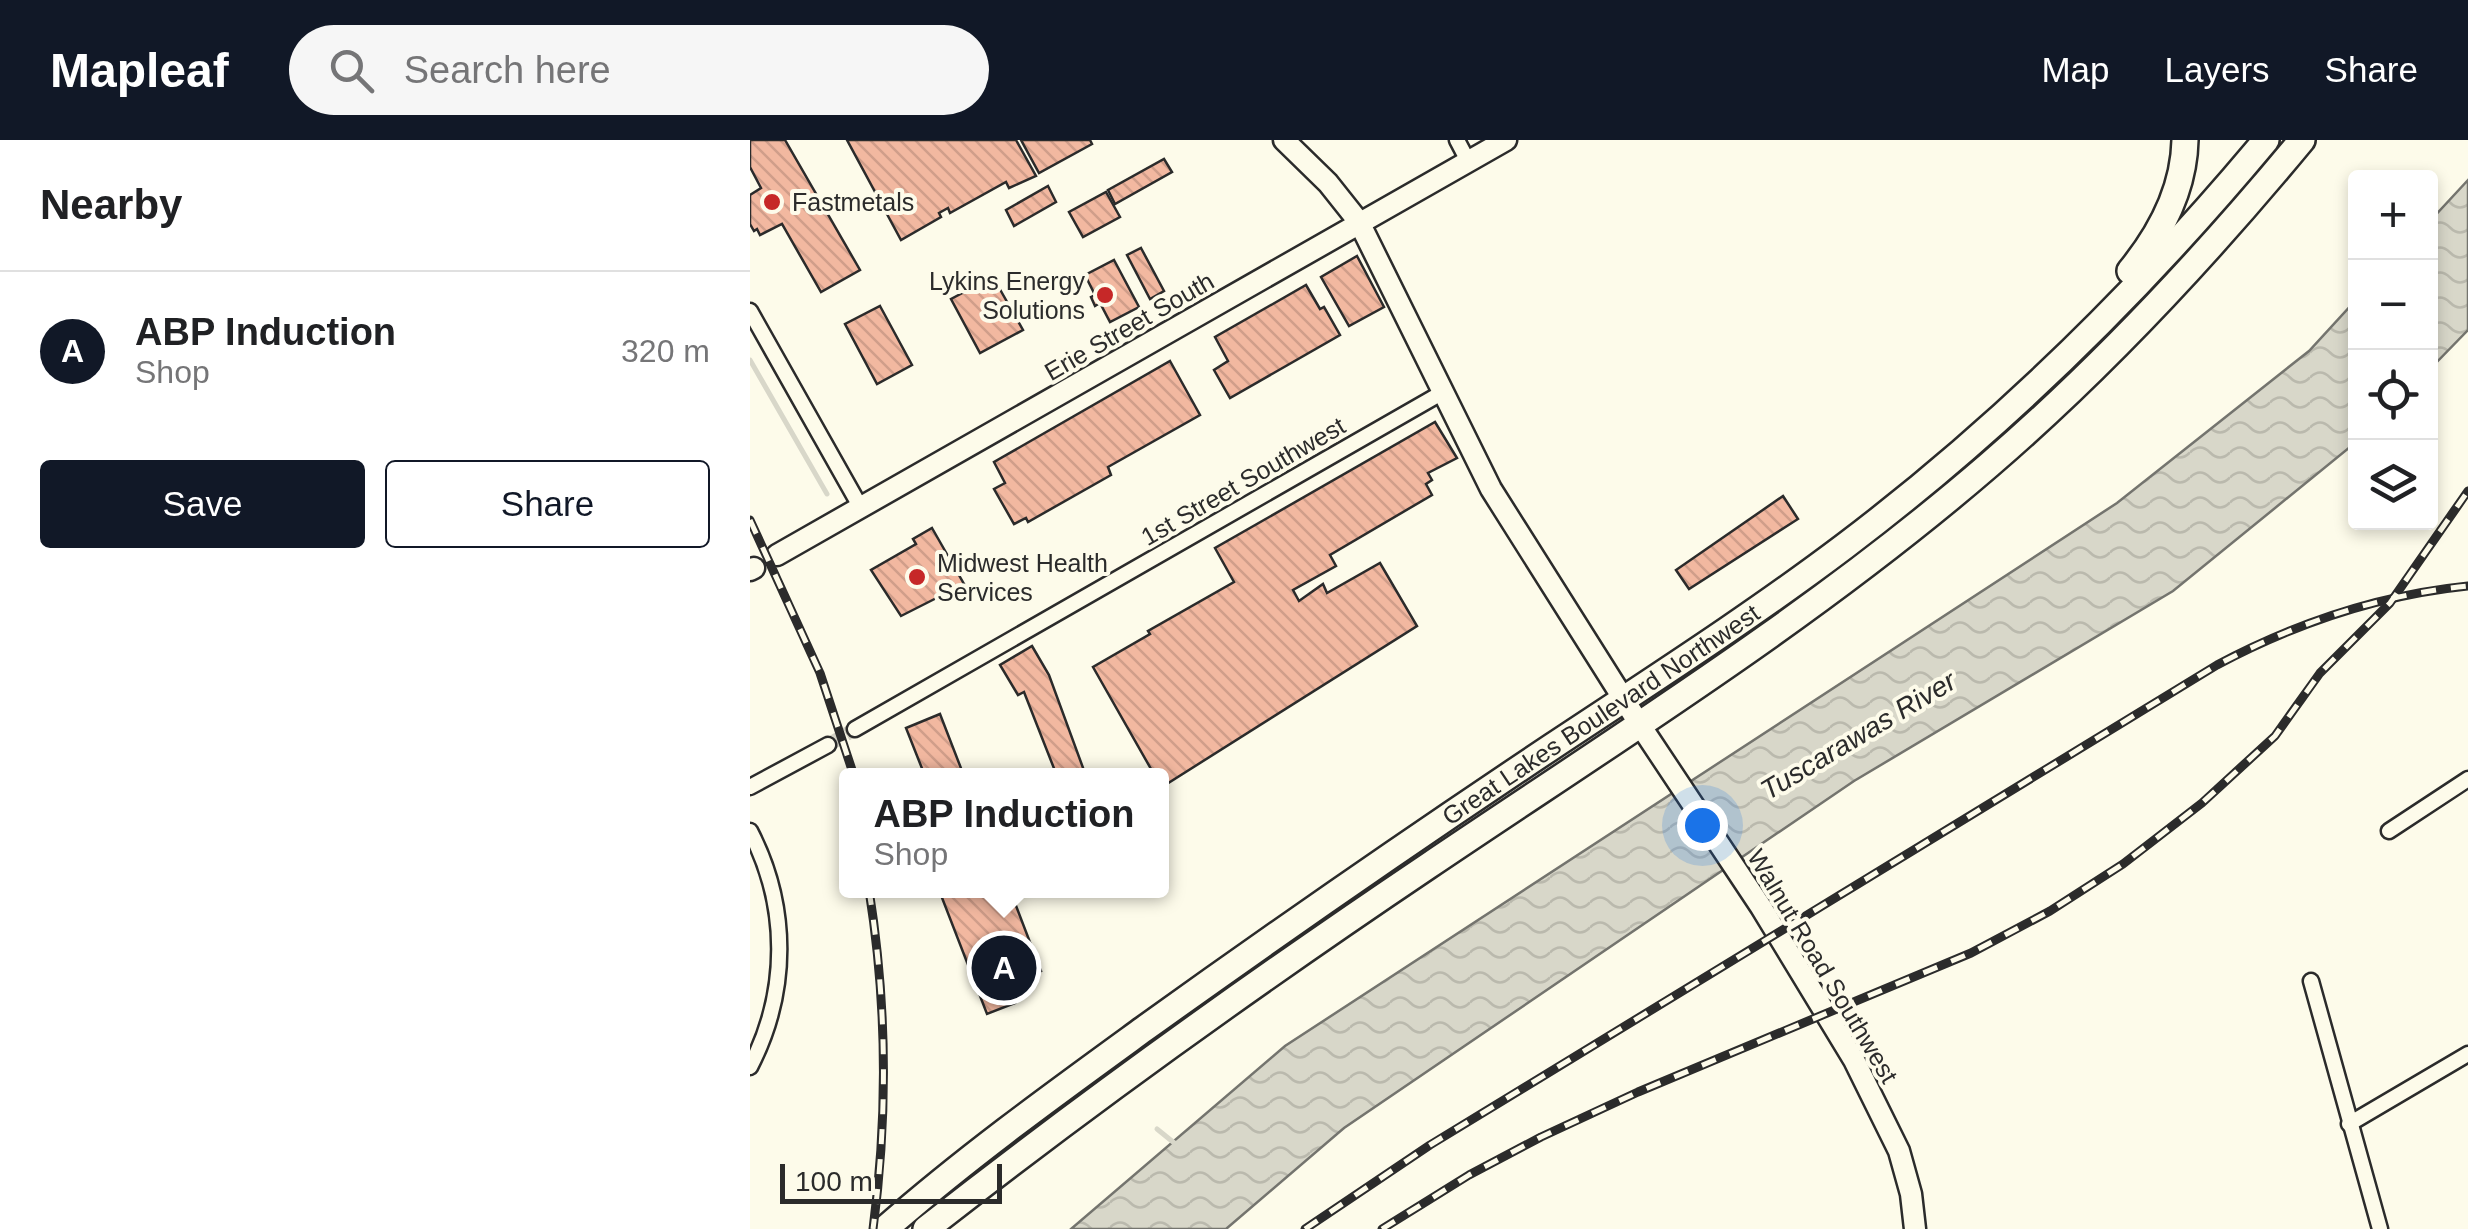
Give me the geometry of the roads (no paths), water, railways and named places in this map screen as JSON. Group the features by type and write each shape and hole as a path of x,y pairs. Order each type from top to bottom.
{"highway":[{"path":"2041,380 2156,236 2182,175 2185,140"},
{"name":"Great Lakes Boulevard Northwest","path":"885,1229 988,1145 1291,922 1787,590 1849,543 2041,380 2164,256 2266,140"},
{"name":"Great Lakes Boulevard Northwest","path":"926,1229 1359,912 1797,617 1990,464 2142,320 2302,140"}],"main road":[{"name":"Walnut Road Southwest","path":"1284,140 1336,191 1360,222 1491,490 1761,907 1854,1060 1888,1123 1906,1173 1915,1229"},
{"name":"Erie Street South","path":"777,555 1506,140"}],"street":[{"path":"1457,140 1468,161"},
{"path":"750,311 860,508"},
{"name":"1st Street Southwest","path":"854,729 1445,391"},
{"path":"750,787 828,744"},
{"path":"2389,830 2468,779"},
{"path":"750,831 769,878 780,944 773,1010 750,1067"},
{"path":"2311,982 2380,1229"},
{"path":"2350,1124 2468,1054"}],"water":[{"path":"2468,180 2468,330 2438,361 2438,260 2438,212"},
{"name":"Tuscarawas River","path":"2348,309 2348,449 2173,591 1854,781 1344,1128 1226,1229 1071,1229 1285,1046 2117,503 2309,351"}],"waterway":[{"path":"750,360 827,494"},
{"path":"1157,1129 1178,1146"}],"tunnel":[{"path":"828,745 855,729"}],"railway":[{"path":"1382,1229 1469,1175 1541,1137 1638,1092 1971,953 2050,911 2123,864 2202,803 2275,736 2320,673 2390,603 2468,491"},
{"path":"750,520 820,673 851,768"},
{"path":"1305,1229 1430,1145 2217,665 2277,636 2339,613 2402,596 2468,586"},
{"path":"870,898 883,1059 873,1229"}],"place":[{"name":"Fastmetals","path":"772,202"},
{"name":"Lykins Energy Solutions","path":"1105,295"},
{"name":"Midwest Health Services","path":"917,577"},
{"name":"ABP Induction","path":"1004,968"}]}
